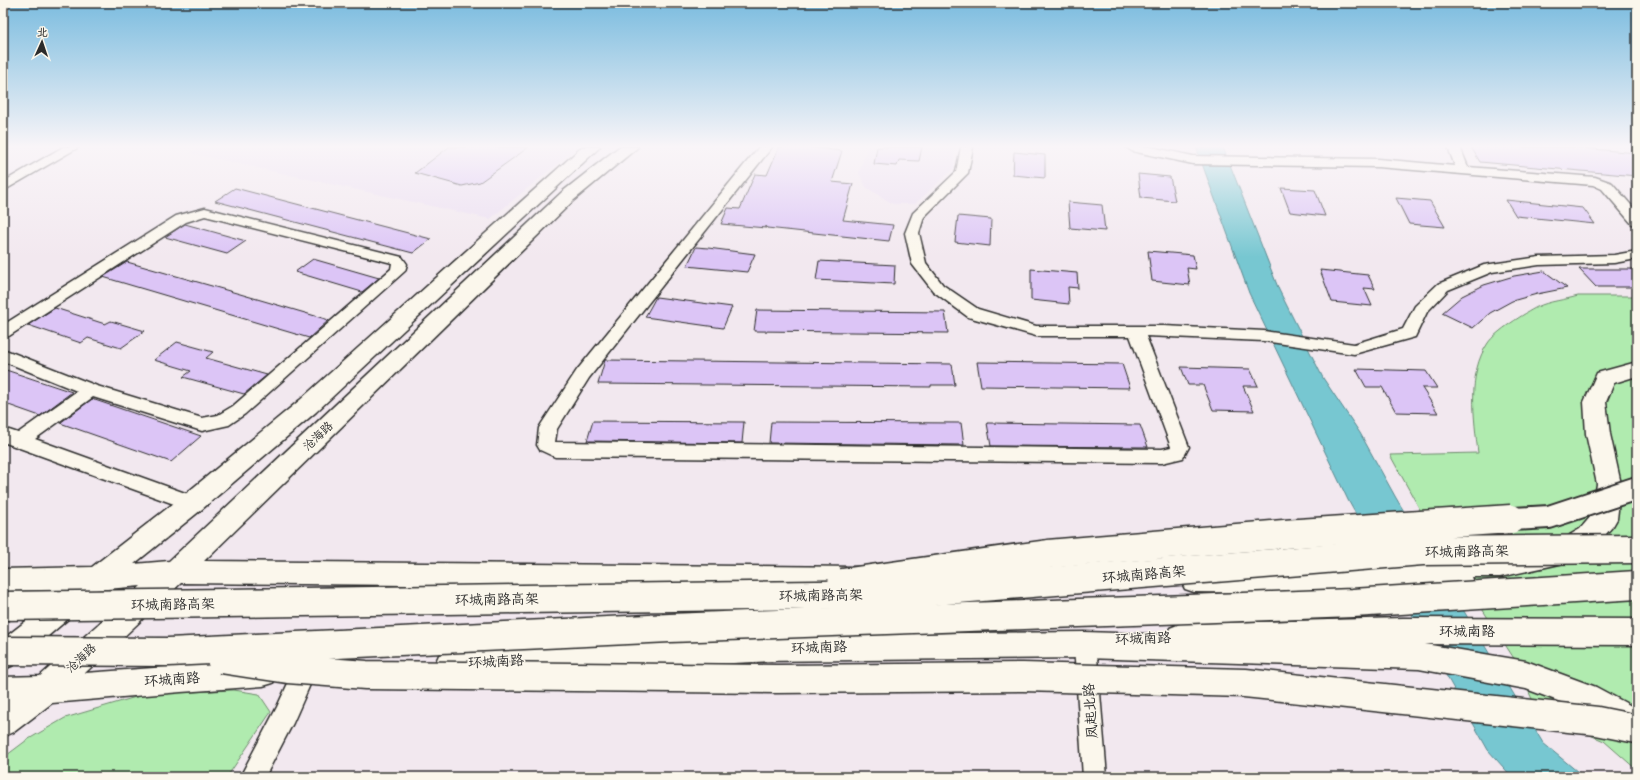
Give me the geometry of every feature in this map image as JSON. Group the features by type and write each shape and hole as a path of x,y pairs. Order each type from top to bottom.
{"main road":[{"path":"3,657 97,578 192,503 308,406 552,183"},
{"name":"沧海路","path":"3,722 46,690 175,572 568,196 584,183"},
{"path":"3,580 97,578 175,572 745,587 1371,575 1500,566 1560,554 1589,536 1604,519 1609,484 1598,434 1595,402 1605,378 1637,369"},
{"path":"745,587 1048,554 1292,534 1549,517 1637,488"},
{"name":"环城南路高架","path":"3,606 745,587 896,594 1422,551 1637,549"},
{"path":"1371,575 1637,586"},
{"path":"3,651 169,652 670,628 1353,604 1637,586"},
{"name":"环城南路","path":"3,691 46,690 181,678 757,648 1403,631 1637,632"},
{"path":"757,648 1085,646 1419,656 1526,675 1586,698 1637,727"},
{"path":"169,652 288,669 366,675 776,679 1023,677 1245,683 1597,721 1637,727"}],"street":[{"path":"737,183 583,374 548,428 546,445 555,450 1162,456 1177,453 1180,447 1136,331"},
{"path":"951,183 918,216 912,233 919,264 938,288 973,313 1036,331 1136,331 1264,336 1354,349 1409,333 1420,310 1443,287 1489,268 1539,261 1614,258 1637,255"},
{"path":"1601,183 1607,186 1637,221"},
{"path":"3,332 181,219 192,214 205,212 396,260 400,264 398,271 239,410 223,420 202,425 91,390 3,356"},
{"path":"20,442 91,390"},
{"path":"3,435 192,503"},
{"name":"凤起北路","path":"1085,646 1095,777"},
{"path":"252,777 285,715 305,671"}],"shaded area":[{"path":"328,183 534,183 490,219"},
{"path":"864,183 937,183 915,204 893,204 866,187"}],"green space":[{"path":"1578,296 1637,296 1637,770 1604,741 1538,713 1515,660 1430,528 1390,455 1478,453 1474,411 1475,382 1481,355 1488,343 1503,328 1537,307 1547,303"},
{"path":"234,690 259,694 271,712 227,777 3,777 3,758 27,740 65,718 146,694"}],"water":[{"path":"1209,183 1237,183 1279,290 1323,378 1360,433 1396,498 1543,743 1584,777 1512,777 1488,750 1348,500 1249,293"}],"building":[{"path":"453,183 474,183 462,186"},
{"path":"751,183 853,184 843,220 893,225 889,241 767,228 766,226 766,228 721,224 728,208 740,209"},
{"path":"1139,183 1171,183 1175,201 1141,198"},
{"path":"235,188 431,239 413,253 215,201"},
{"path":"1281,188 1315,190 1325,216 1290,212"},
{"path":"1396,198 1430,201 1445,227 1409,224"},
{"path":"1506,200 1583,208 1595,224 1516,216"},
{"path":"1068,202 1102,205 1105,231 1070,228"},
{"path":"958,216 991,219 990,246 955,242"},
{"path":"185,224 246,241 227,254 165,237"},
{"path":"696,247 755,254 747,272 687,266"},
{"path":"1148,251 1193,255 1196,269 1187,268 1190,285 1152,281"},
{"path":"313,259 379,278 362,292 295,272"},
{"path":"819,261 895,265 894,284 816,280"},
{"path":"127,262 329,320 309,338 103,277"},
{"path":"1031,269 1077,273 1078,288 1068,287 1069,304 1031,300"},
{"path":"1579,269 1637,269 1637,287 1596,287"},
{"path":"1320,270 1368,275 1375,289 1364,288 1372,306 1332,302"},
{"path":"1544,271 1567,288 1512,301 1490,313 1473,328 1442,313 1462,296 1484,285 1514,276"},
{"path":"656,297 732,307 723,328 645,317"},
{"path":"55,308 105,324 111,321 145,331 121,348 88,338 81,343 28,325"},
{"path":"757,310 945,312 948,333 754,331"},
{"path":"177,342 213,352 206,358 267,375 244,394 183,377 191,371 154,360"},
{"path":"605,360 952,364 955,385 931,385 931,387 598,384"},
{"path":"977,362 1122,364 1130,388 981,386"},
{"path":"1181,367 1250,369 1258,386 1243,386 1254,411 1213,410 1203,385 1188,385"},
{"path":"3,369 72,392 40,416 3,403"},
{"path":"1356,369 1426,371 1437,388 1422,388 1438,413 1396,412 1382,387 1366,387"},
{"path":"92,399 201,436 171,462 60,423"},
{"path":"593,421 744,422 742,443 587,441"},
{"path":"771,422 961,423 964,445 769,443"},
{"path":"987,423 1140,425 1148,447 991,446"}]}
